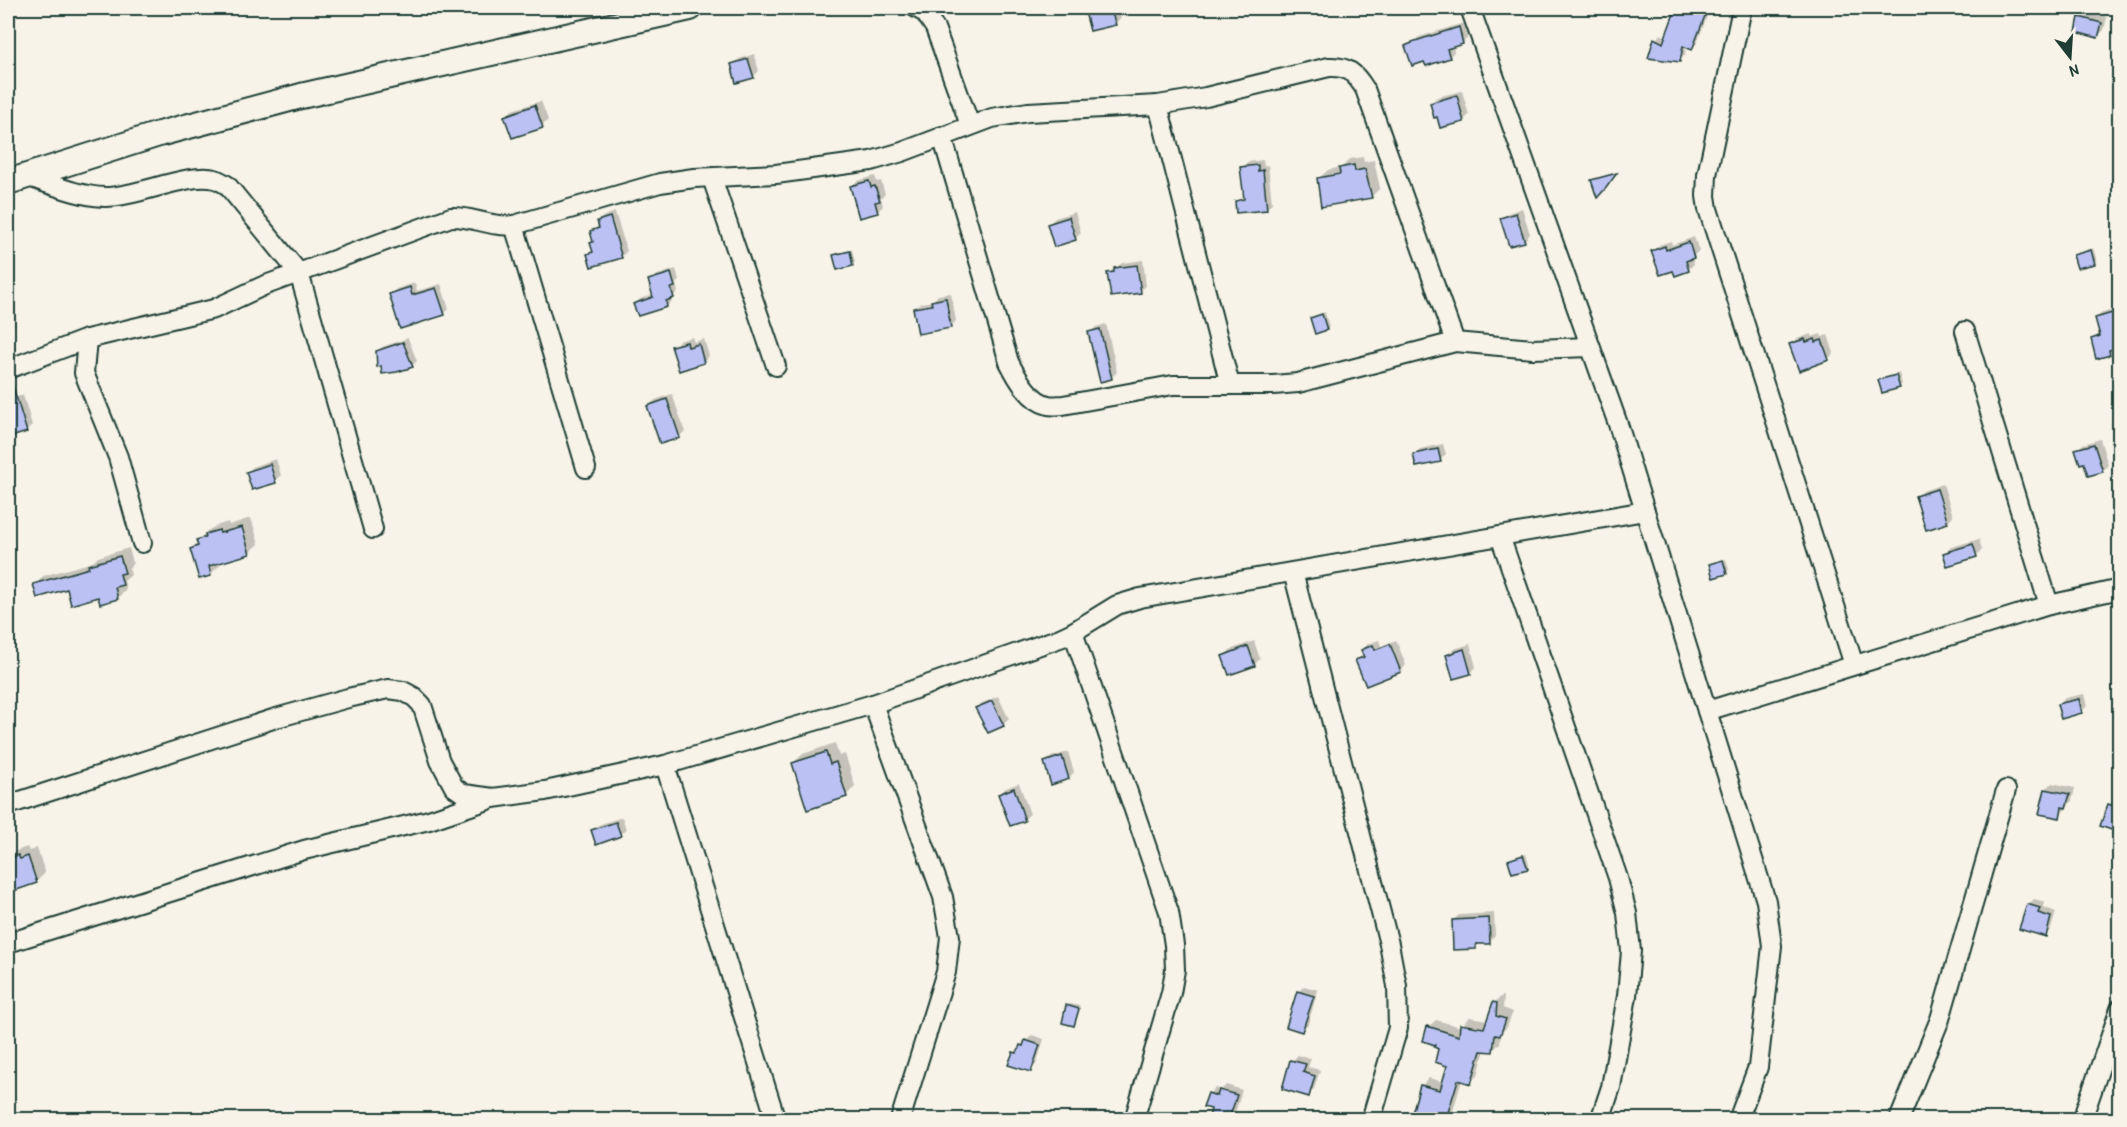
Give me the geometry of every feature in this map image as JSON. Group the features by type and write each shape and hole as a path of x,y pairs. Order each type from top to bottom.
{"street":[{"path":"16,179 159,134 301,96 690,8"},
{"path":"916,8 925,13 934,28 970,125"},
{"path":"1470,8 1618,424 1766,901 1772,946 1758,1067 1738,1119"},
{"path":"1742,8 1710,156 1706,196 1854,665"},
{"path":"8,369 87,339 214,309 263,286 451,217 461,216 505,226 514,225 633,189 694,178 776,174 871,161 902,152 992,118 1028,112 1158,105 1206,97 1341,66 1350,69 1365,89 1455,342"},
{"path":"1158,105 1230,385"},
{"path":"942,136 1009,362 1036,400 1048,405 1064,405 1173,385 1273,386 1298,383 1455,342 1533,349 1591,347"},
{"path":"712,178 776,366"},
{"path":"16,179 105,197 127,195 193,179 215,179 227,184 299,273 373,529"},
{"path":"514,225 586,468"},
{"path":"1965,331 2049,604"},
{"path":"87,339 84,373 118,457 142,543"},
{"path":"54,352 84,373"},
{"path":"8,943 304,850 429,820 493,798 545,791 664,765 873,704 1073,632 1117,605 1140,598 1645,511"},
{"path":"1500,536 1618,878 1627,913 1631,951 1627,996 1611,1087 1600,1119"},
{"path":"1293,572 1389,944 1397,986 1398,1028 1371,1119"},
{"path":"1707,711 2049,604 2120,590"},
{"path":"1073,632 1169,912 1174,945 1175,970 1171,993 1134,1119"},
{"path":"8,805 276,718 388,689 403,691 422,705 440,761 454,787 464,794 493,798"},
{"path":"873,704 943,897 950,937 946,972 900,1119"},
{"path":"664,765 776,1119"},
{"path":"1899,1119 1940,1019 2006,790"},
{"path":"2085,1119 2089,1100 2120,1009"}],"building":[{"path":"1084,8 1110,8 1116,25 1090,31"},
{"path":"1676,8 1708,8 1692,50 1683,46 1680,62 1648,58 1654,38 1663,43"},
{"path":"2079,17 2102,23 2098,38 2076,32"},
{"path":"1459,27 1463,44 1447,49 1450,58 1426,66 1424,62 1412,66 1405,46"},
{"path":"748,59 754,78 736,83 731,64"},
{"path":"1457,95 1464,122 1440,128 1437,117 1434,118 1430,103"},
{"path":"535,105 543,128 512,138 504,116"},
{"path":"1258,165 1258,171 1263,170 1267,210 1236,213 1235,201 1244,199 1240,167"},
{"path":"1354,165 1355,171 1365,169 1372,198 1321,207 1317,178 1340,174 1339,168"},
{"path":"1617,173 1606,188 1597,198 1591,180"},
{"path":"869,181 871,187 875,186 880,201 875,202 878,213 859,218 850,186"},
{"path":"1516,213 1525,242 1509,246 1500,218"},
{"path":"610,217 622,258 591,267 587,254 593,252 590,231 599,228 597,221"},
{"path":"1069,217 1076,240 1054,247 1047,224"},
{"path":"1689,242 1694,258 1686,261 1689,271 1675,276 1673,271 1660,275 1651,251 1665,246 1666,250"},
{"path":"2091,250 2095,264 2077,268 2073,255"},
{"path":"850,251 853,266 837,270 833,255"},
{"path":"1137,265 1141,293 1111,297 1107,273 1114,272 1114,268"},
{"path":"671,273 675,287 671,288 674,298 666,301 667,307 638,316 633,304 653,297 648,280"},
{"path":"410,287 412,295 436,288 445,315 400,329 389,294"},
{"path":"946,298 951,328 918,334 913,308 932,305 931,301"},
{"path":"2116,312 2117,316 2120,315 2120,347 2109,350 2110,355 2096,359 2091,339 2100,336 2095,318"},
{"path":"1322,314 1327,330 1315,334 1310,318"},
{"path":"1100,329 1112,379 1100,382 1088,332"},
{"path":"1805,339 1806,342 1815,339 1816,342 1822,340 1829,360 1799,371 1789,344"},
{"path":"403,342 413,367 382,374 381,366 377,367 376,351"},
{"path":"687,342 688,347 699,344 704,363 679,371 671,346"},
{"path":"1896,375 1900,388 1882,393 1878,380"},
{"path":"8,380 11,380 27,432 8,438"},
{"path":"667,399 680,438 660,444 647,406"},
{"path":"2094,444 2103,472 2088,476 2084,463 2080,464 2075,449"},
{"path":"1438,449 1441,462 1416,467 1413,454"},
{"path":"270,464 276,483 252,490 246,472"},
{"path":"1937,489 1948,523 1926,530 1915,496"},
{"path":"242,527 250,554 209,566 211,576 199,579 190,549 198,546 196,540 206,537 205,534 219,530 220,533"},
{"path":"1973,544 1977,557 1947,566 1943,553"},
{"path":"120,556 125,573 120,574 123,585 115,587 118,599 100,604 98,597 71,605 67,589 37,598 33,584 89,568 88,565"},
{"path":"1723,560 1727,574 1713,578 1709,564"},
{"path":"1390,644 1401,672 1366,686 1355,660 1364,657 1361,650 1373,645 1375,650"},
{"path":"1248,646 1255,666 1229,675 1222,656"},
{"path":"1464,649 1471,674 1453,679 1446,655"},
{"path":"2079,699 2082,713 2061,719 2057,704"},
{"path":"992,701 1004,726 988,733 975,708"},
{"path":"826,752 830,764 836,762 847,797 807,810 792,763"},
{"path":"1062,756 1069,779 1051,785 1044,762"},
{"path":"1014,788 1025,821 1010,826 998,794"},
{"path":"2045,789 2070,794 2066,808 2062,807 2060,818 2039,814"},
{"path":"2108,804 2120,808 2120,833 2100,826"},
{"path":"616,822 621,836 596,845 591,830"},
{"path":"18,855 20,859 28,856 37,883 8,893 8,859"},
{"path":"1523,855 1528,869 1512,873 1508,860"},
{"path":"2027,904 2040,908 2038,913 2051,917 2046,937 2019,929"},
{"path":"1489,918 1490,944 1476,944 1476,949 1453,950 1452,920"},
{"path":"1297,991 1314,996 1302,1032 1286,1027"},
{"path":"1493,1002 1497,1003 1496,1016 1506,1019 1500,1036 1495,1035 1493,1052 1481,1051 1471,1084 1458,1080 1446,1119 1411,1117 1420,1085 1440,1090 1447,1066 1435,1062 1438,1049 1434,1047 1435,1045 1423,1041 1427,1026 1459,1036 1460,1024 1484,1028"},
{"path":"1066,1005 1079,1009 1074,1026 1062,1023"},
{"path":"1025,1040 1040,1045 1031,1072 1008,1065 1013,1052 1017,1053"},
{"path":"1290,1060 1306,1064 1303,1072 1315,1076 1309,1097 1282,1089"},
{"path":"1219,1090 1237,1095 1229,1119 1209,1117 1211,1109 1203,1107 1208,1093 1217,1096"}]}
